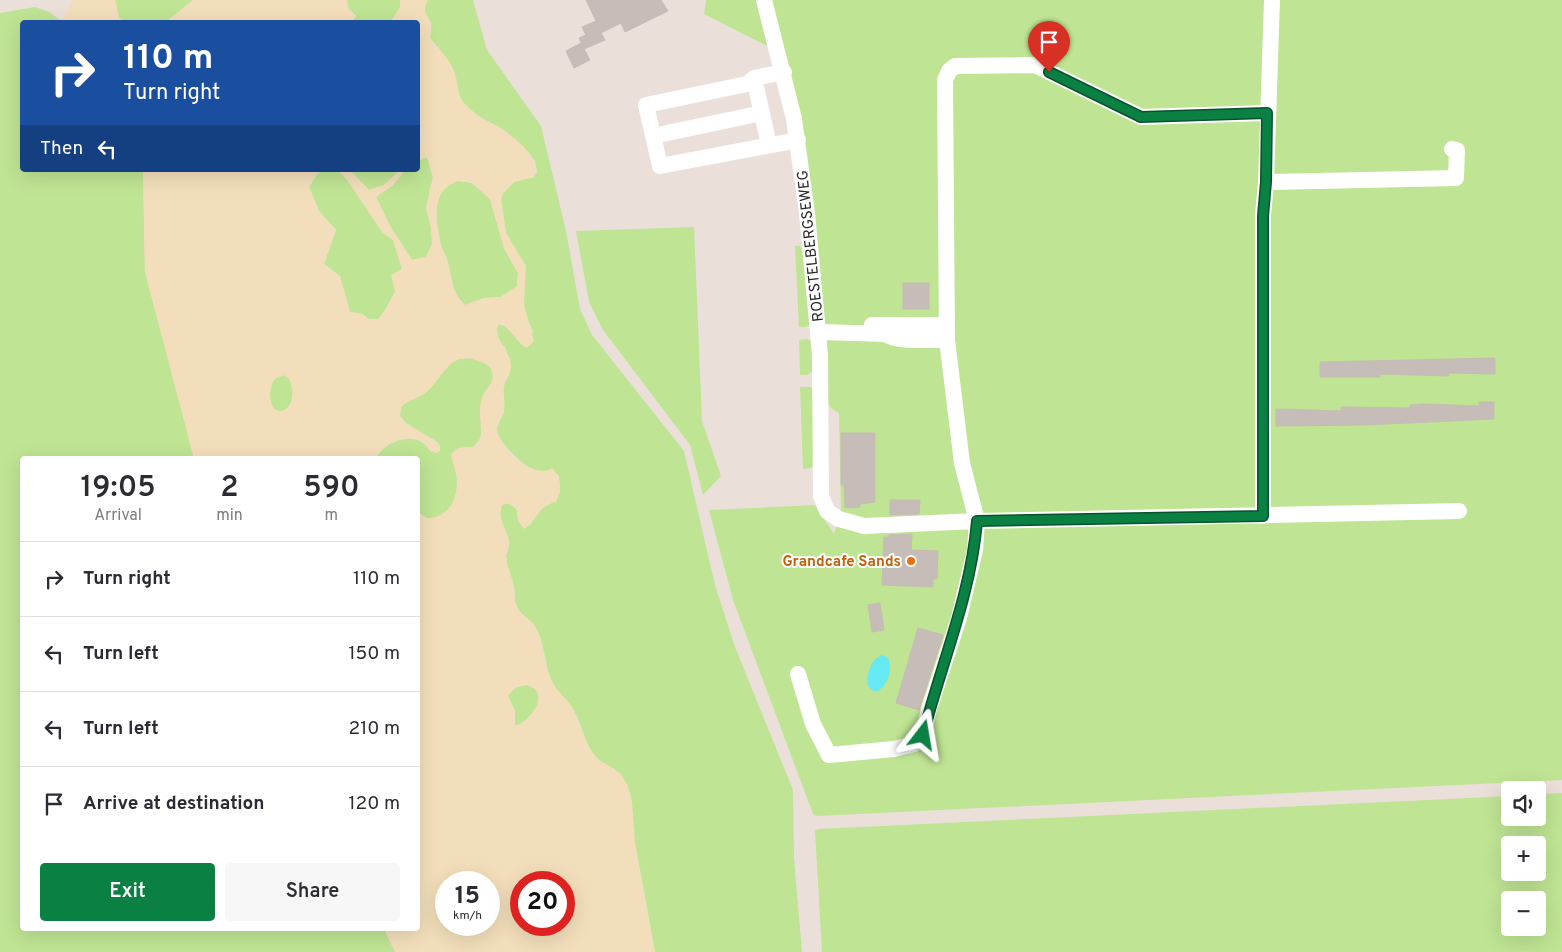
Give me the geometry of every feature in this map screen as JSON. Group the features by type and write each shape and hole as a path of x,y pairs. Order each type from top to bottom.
{"street":[{"name":"ROESTELBERGSEWEG","path":"764,0 784,72 798,140 818,328 821,383 821,496 827,511 839,519 864,526 977,521"},
{"path":"1263,516 1263,216 1266,182 1272,0"},
{"path":"798,674 823,728 828,755 894,749 914,744 923,735 959,618 963,576 975,550 977,521 962,464 947,332 946,80 949,71 955,66 1034,64 1141,117 1267,113"},
{"path":"784,72 754,78 747,84 646,105 660,166 798,140"},
{"path":"754,78 769,145"},
{"path":"653,136 762,113"},
{"path":"1266,182 1456,178 1457,150 1452,149"},
{"path":"818,328 947,332"},
{"path":"977,521 1460,511"}],"green space":[{"path":"115,0 193,0 168,20 121,20"},
{"path":"347,0 400,0 400,7 392,20 353,20 356,16 348,8"},
{"path":"428,0 473,0 487,50 541,126 566,231 580,309 592,335 684,451 715,585 735,647 793,790 794,858 802,952 655,952 635,843 615,769 604,763 590,749 571,706 551,679 537,630 516,604 514,586 506,560 509,547 508,536 500,510 502,505 511,505 517,510 518,521 530,525 542,508 554,502 560,492 559,476 552,469 541,472 530,468 507,448 497,432 504,411 505,384 510,374 506,349 498,339 497,328 499,324 507,327 523,346 533,332 526,316 513,245 506,233 501,200 503,193 514,182 534,177 537,172 535,161 503,129 478,116 462,102 458,94 452,66 430,38 431,23 425,12"},
{"path":"706,0 762,0 773,49 704,14"},
{"path":"769,0 1562,0 1562,780 1501,781 1501,783 817,816 813,814 733,600 709,510 815,505 834,534 841,512 839,413 831,408 827,402 799,110 788,62"},
{"path":"35,7 49,12 60,20 20,20 20,172 143,172 145,272 194,456 20,456 20,931 385,931 395,952 0,952 0,13"},
{"path":"427,157 433,177 426,208 431,227 432,244 426,257 412,260 390,226 376,197 393,185 403,172 420,172 420,160"},
{"path":"340,172 382,232 393,240 402,269 395,292 378,319 369,319 362,314 350,312 340,276 324,264 336,230 319,211 309,187 318,173"},
{"path":"352,172 398,172 384,185 369,190"},
{"path":"458,181 472,183 490,199 504,248 518,273 517,286 501,297 484,298 465,305 460,300 453,286 437,224 439,198 449,185"},
{"path":"694,227 702,421 721,476 703,495 690,445 603,330 589,302 576,231"},
{"path":"795,246 800,246 806,253 813,322 806,327 799,327"},
{"path":"807,339 815,343 815,369 807,375 800,375 799,340"},
{"path":"473,358 484,363 492,371 493,379 482,399 482,432 480,438 473,447 458,448 452,460 457,479 455,497 446,511 428,519 420,513 420,456 378,456 389,445 408,439 422,442 431,452 437,442 406,423 400,416 401,407 415,398 451,363 458,359"},
{"path":"284,375 291,383 292,396 288,407 279,411 272,406 270,391 273,381 279,376"},
{"path":"800,387 810,387 816,391 816,463 810,468 803,469"},
{"path":"527,685 538,694 538,700 532,713 515,726 515,711 508,696 514,689"},
{"path":"1562,793 1562,952 822,952 815,831 818,829 1501,796 1501,826 1546,826 1546,794"}],"sand":[{"path":"73,0 115,0 121,20 62,20"},
{"path":"193,0 347,0 348,8 356,16 353,20 168,20"},
{"path":"400,0 428,0 425,12 430,22 430,38 451,65 463,101 477,115 515,139 527,150 535,164 534,177 514,182 503,193 501,200 506,233 526,266 524,305 534,341 527,348 503,324 499,324 497,328 497,333 509,356 511,366 503,387 504,410 497,428 503,444 518,460 536,470 544,471 552,468 558,476 560,488 556,502 542,509 524,529 518,521 517,509 508,503 502,505 500,516 509,542 506,555 507,564 514,586 515,604 520,612 534,624 539,634 549,676 555,687 572,707 590,749 597,759 621,774 628,786 632,801 635,843 655,952 395,952 385,931 420,931 420,514 425,517 435,517 448,509 454,500 457,489 457,477 451,454 458,448 473,447 481,438 481,400 493,376 489,366 468,358 453,362 424,394 401,407 400,416 406,423 437,442 440,446 440,451 437,453 430,450 421,441 408,438 395,441 383,449 378,456 193,456 145,272 143,172 320,172 309,187 319,211 336,230 324,264 340,276 350,312 363,314 369,319 378,319 395,292 391,275 402,269 393,240 382,232 340,172 352,172 369,190 384,185 398,172 403,172 393,185 376,197 390,226 412,260 426,257 432,244 431,227 426,208 433,177 427,157 420,160 422,130 420,117 420,20 392,20 400,7","holes":["458,181 472,183 490,199 504,248 518,273 517,286 501,297 484,298 465,305 455,291 441,244 437,224 437,206 439,198 449,185","284,375 288,378 292,388 292,400 286,409 276,410 271,403 271,386 276,378","527,685 538,694 538,700 533,713 516,726 514,724 515,711 508,696 516,687"]}],"water":[{"path":"882,655 888,658 889,676 882,688 878,691 873,691 868,686 868,672 874,660"}],"building":[{"path":"586,0 661,0 668,11 625,32 621,23 601,33 605,40 584,49 579,38 586,35 582,27 596,21"},
{"path":"581,43 590,60 574,68 566,51"},
{"path":"903,283 929,283 929,309 903,309"},
{"path":"1495,358 1495,374 1449,373 1449,376 1380,374 1380,377 1320,377 1320,362"},
{"path":"1479,402 1494,402 1494,419 1365,425 1276,426 1276,409 1341,411 1341,407 1410,408 1410,405 1424,404 1479,406"},
{"path":"841,433 875,433 875,502 860,504 860,507 845,508 844,485 841,485"},
{"path":"890,500 920,500 919,514 890,515"},
{"path":"912,534 911,550 938,551 937,579 933,579 933,587 882,585 884,537"},
{"path":"880,603 884,630 872,632 868,605"},
{"path":"918,628 943,635 919,710 896,703"}],"place":[{"name":"Grandcafe Sands","path":"911,561"}],"route":[{"path":"923,735 959,618 975,550 977,521 1263,516 1263,216 1268,140 1267,113 1141,117 1049,72"}]}
